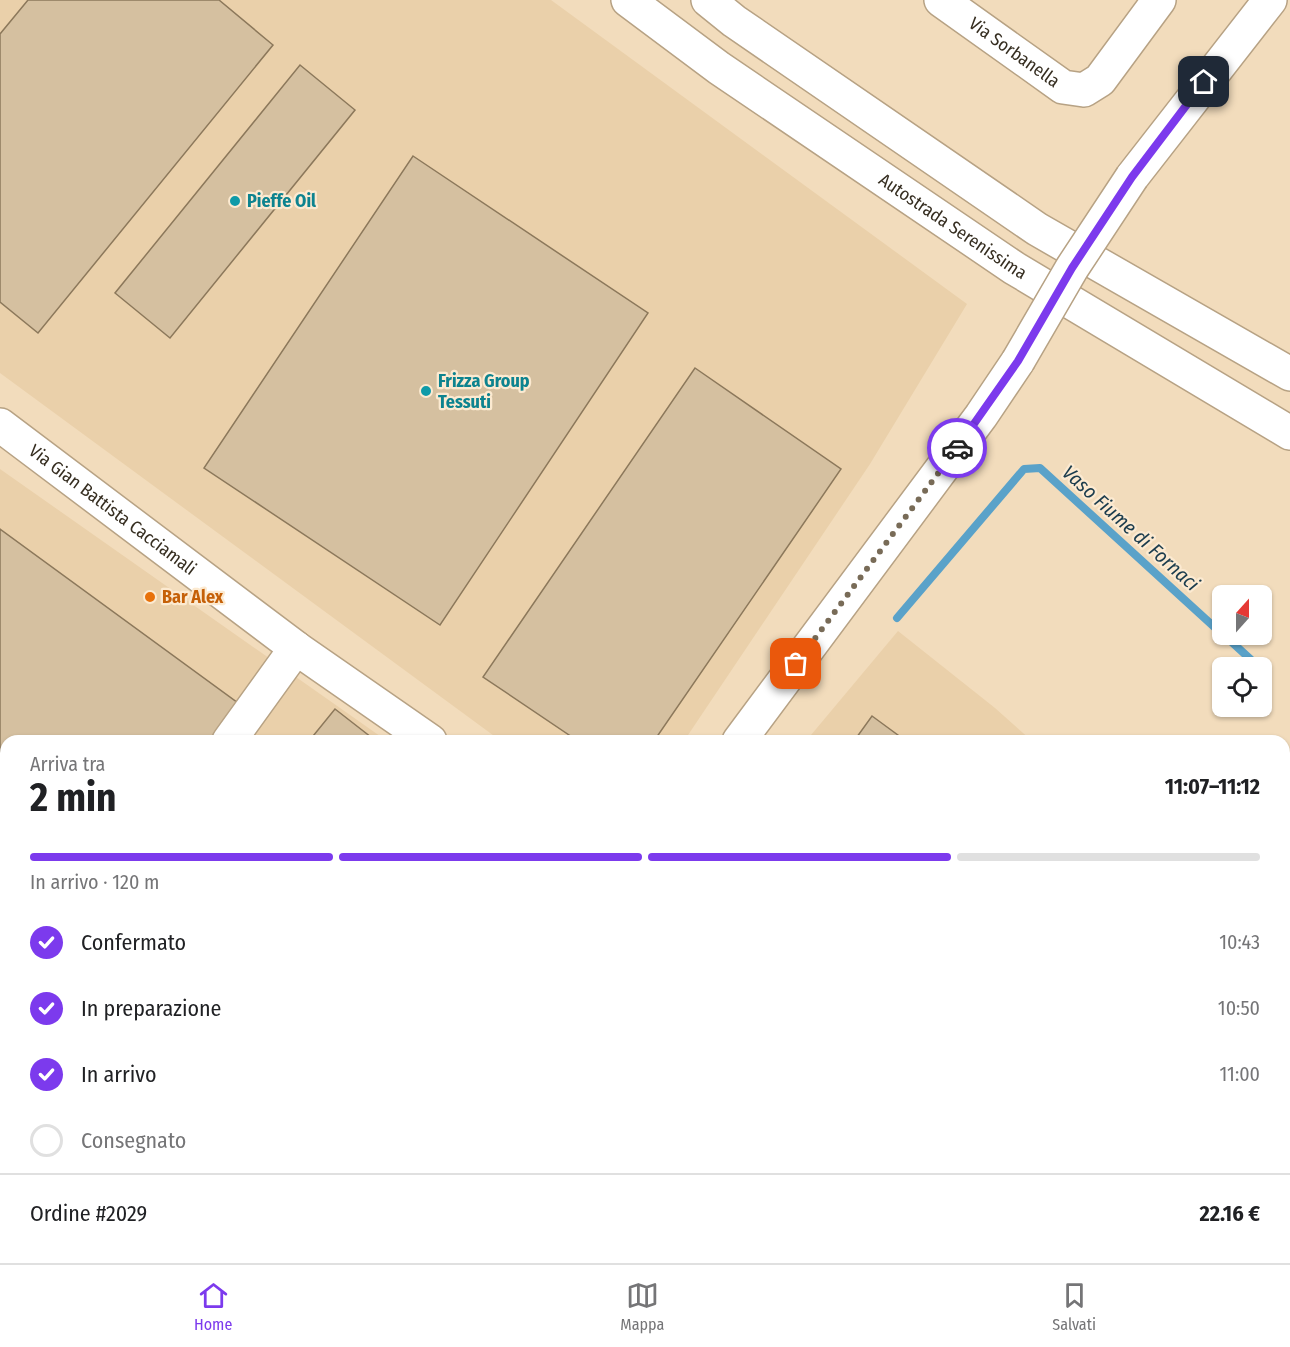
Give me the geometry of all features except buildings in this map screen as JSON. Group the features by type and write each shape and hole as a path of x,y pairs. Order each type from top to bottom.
{"main road":[{"name":"Autostrada Serenissima","path":"628,0 719,68 1014,268 1290,433"},
{"path":"708,0 734,21 1037,229 1290,374"},
{"name":"Via Sorbanella","path":"941,0 1063,87 1084,90 1100,80 1159,0"},
{"path":"743,735 981,416 1018,361 1072,268 1132,177 1270,0"},
{"name":"Via Gian Battista Cacciamali","path":"5,440 421,735"},
{"path":"233,735 296,648"}],"shaded area":[{"path":"0,0 551,0 967,304 870,464 688,735 493,735 0,373"},
{"path":"0,469 378,735 0,735"},
{"path":"898,631 1025,735 811,735"}],"waterway":[{"name":"Vaso Fiume di Fornaci","path":"897,618 1024,469 1040,468 1212,625"},
{"name":"Vaso Fiume di Fornaci","path":"1235,645 1248,657"}],"way so far":[{"path":"796,664 957,448"}],"place":[{"name":"Pieffe Oil","path":"235,201"},
{"name":"Frizza Group Tessuti","path":"426,391"},
{"name":"Bar Alex","path":"150,597"}],"route":[{"path":"957,448 1018,361 1072,268 1132,177 1204,82"}]}
